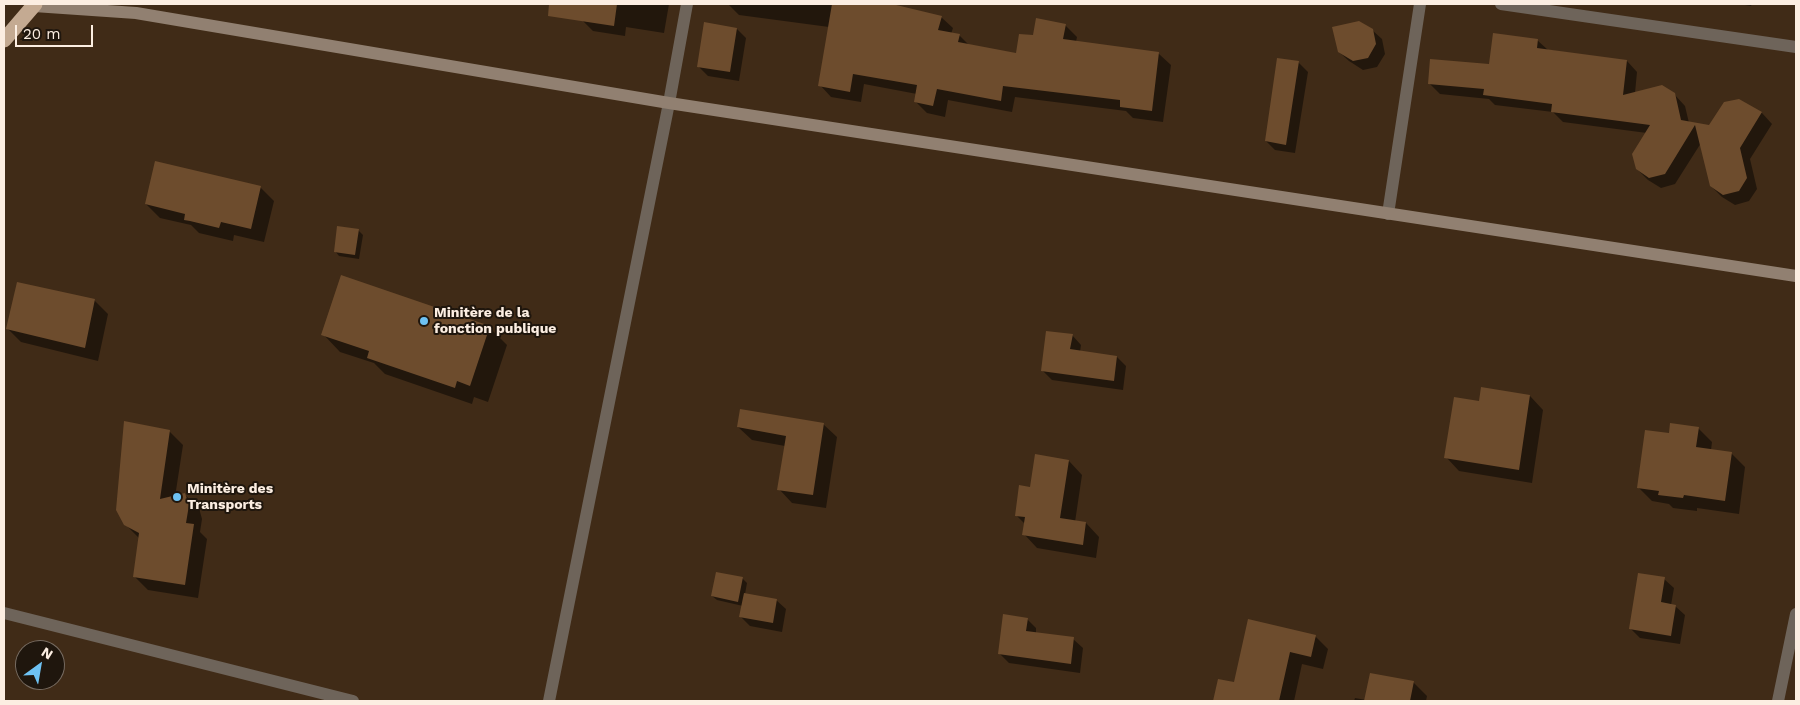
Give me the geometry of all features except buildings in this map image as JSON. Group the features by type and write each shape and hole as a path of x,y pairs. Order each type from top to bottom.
{"highway":[{"path":"4,40 34,5"}],"street":[{"path":"549,701 669,103 687,4"},
{"path":"1388,214 1420,4"},
{"path":"1501,4 1796,47"},
{"path":"34,5 140,9 669,103 1796,276"},
{"path":"4,613 353,701"},
{"path":"1778,701 1796,614"}],"place":[{"name":"Minitère de la fonction publique","path":"424,321"},
{"name":"Minitère des Transports","path":"177,497"}]}
